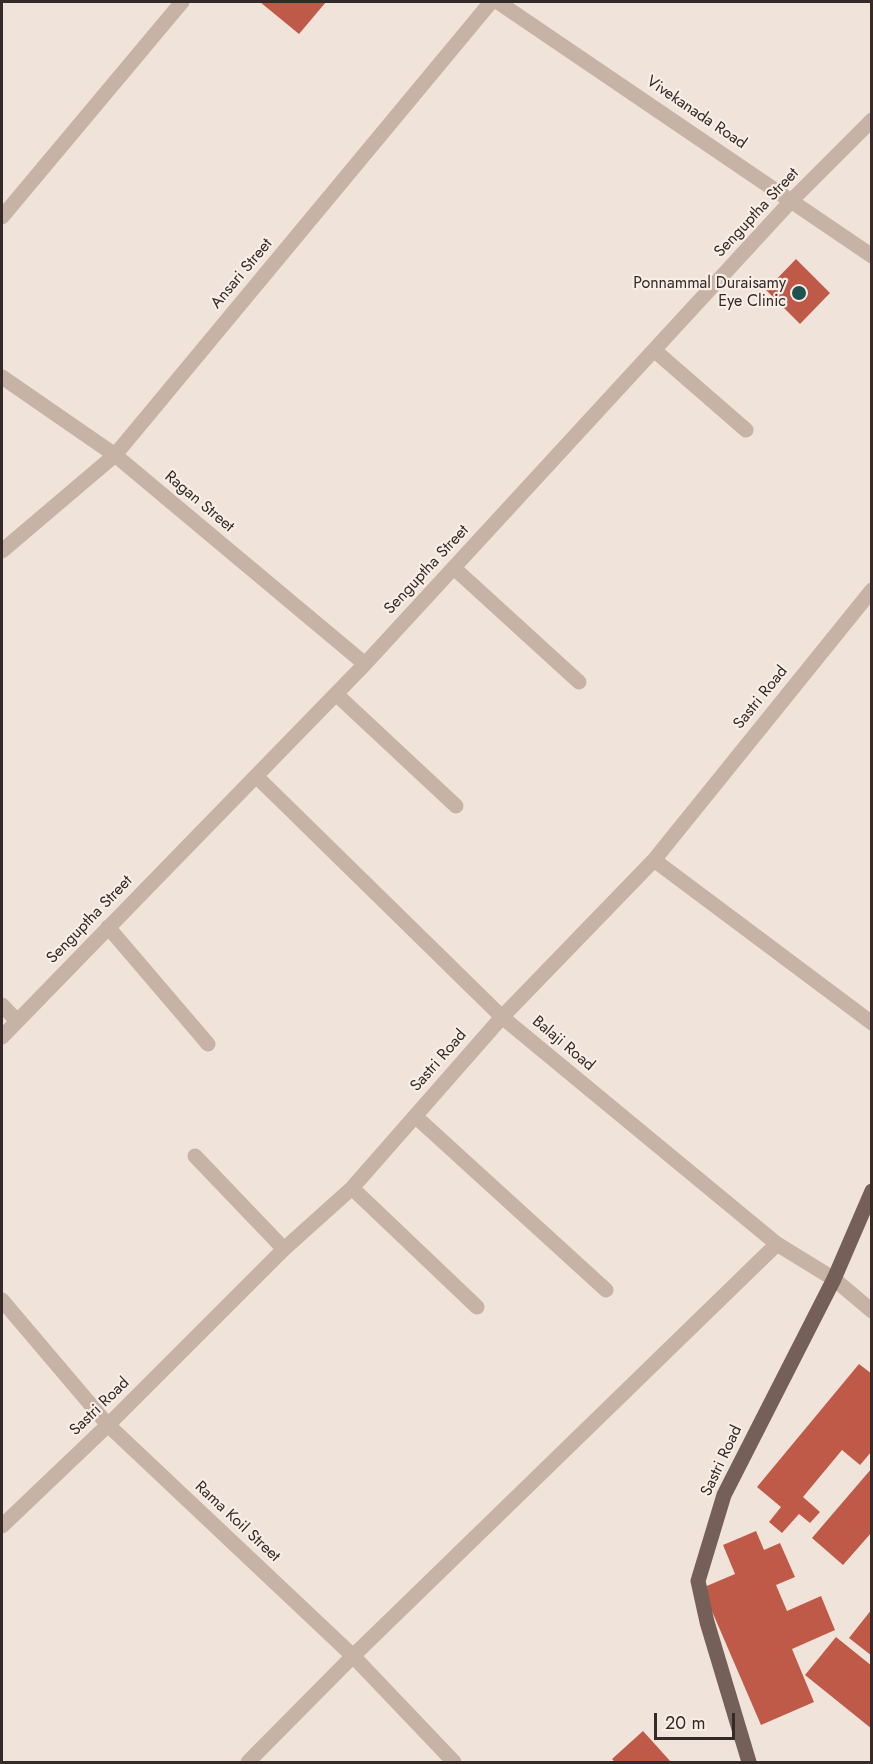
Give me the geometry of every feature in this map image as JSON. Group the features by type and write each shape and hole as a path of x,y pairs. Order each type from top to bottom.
{"main road":[{"name":"Sastri Road","path":"749,1762 698,1581 724,1495 834,1279 872,1191"}],"street":[{"path":"2,217 182,2"},
{"name":"Ansari Street","path":"2,550 115,455 491,2"},
{"name":"Vivekanada Road","path":"508,4 872,256"},
{"name":"Senguptha Street","path":"2,1037 365,664 792,200 872,120"},
{"path":"654,350 746,430"},
{"name":"Ragan Street","path":"2,377 115,455 365,664"},
{"path":"454,568 579,682"},
{"name":"Sastri Road","path":"2,1526 108,1425 284,1250 352,1188 502,1017 654,860 872,590"},
{"path":"336,693 456,806"},
{"name":"Balaji Road","path":"256,776 502,1017 777,1244 834,1279 872,1311"},
{"path":"654,860 872,1023"},
{"path":"108,927 208,1044"},
{"path":"2,1005 17,1021"},
{"path":"415,1116 606,1290"},
{"path":"195,1156 284,1250"},
{"path":"352,1188 477,1307"},
{"path":"248,1762 353,1656 777,1244"},
{"name":"Rama Koil Street","path":"2,1300 108,1425 353,1656 454,1762"}],"building":[{"path":"260,2 326,2 299,34"},
{"path":"796,259 830,293 800,324 766,290"},
{"path":"859,1364 872,1374 872,1451 860,1465 842,1450 803,1497 820,1512 810,1523 799,1514 782,1533 769,1522 781,1507 757,1487"},
{"path":"872,1468 872,1532 843,1565 812,1538"},
{"path":"756,1531 764,1550 780,1543 795,1577 776,1585 787,1611 821,1596 835,1630 792,1649 814,1702 761,1725 702,1588 735,1574 723,1545"},
{"path":"872,1609 872,1656 849,1638"},
{"path":"836,1637 872,1666 872,1729 805,1675"},
{"path":"643,1731 671,1762 615,1762 612,1759"}],"place":[{"name":"Ponnammal Duraisamy Eye Clinic","path":"799,293"}]}
